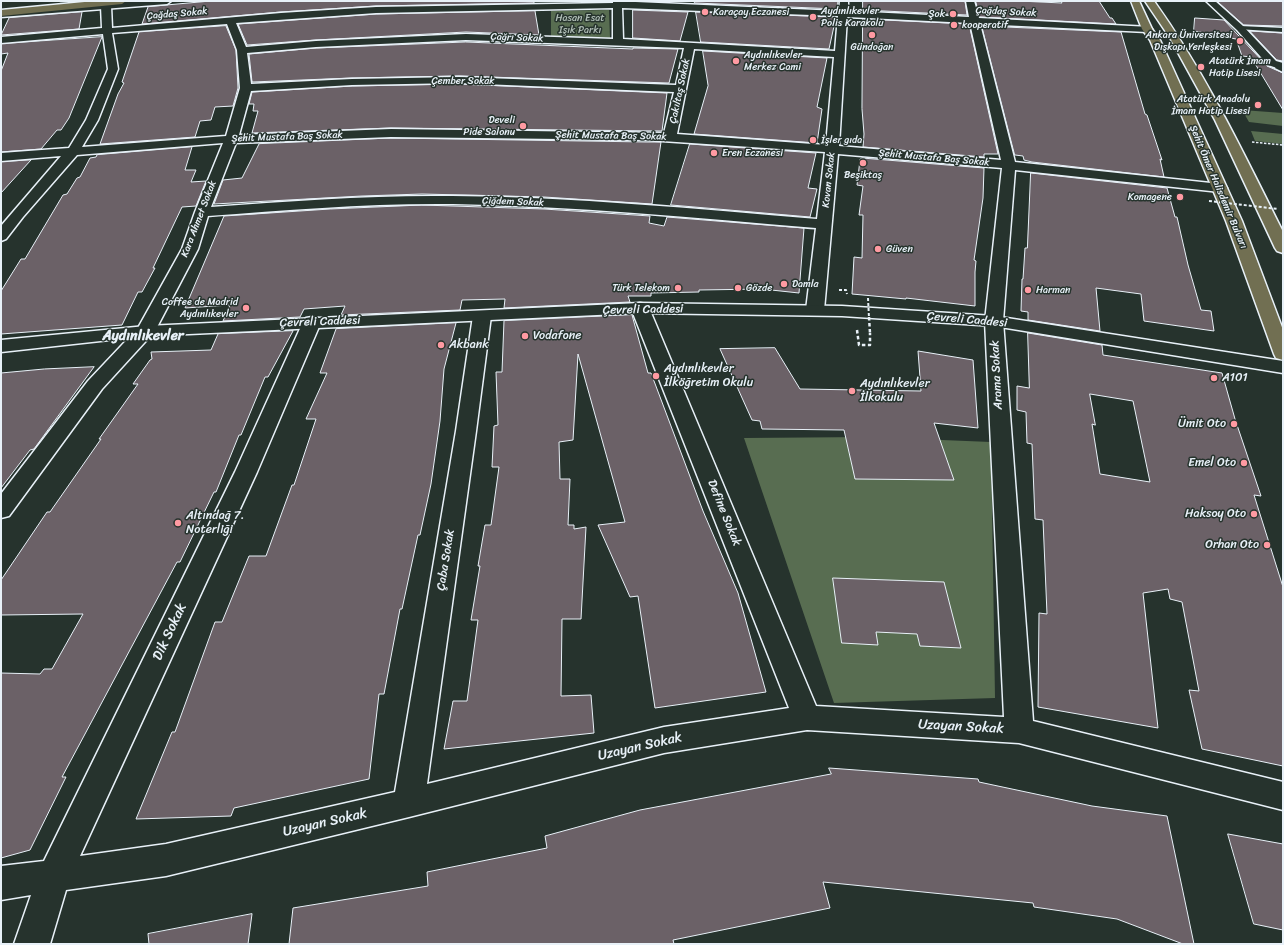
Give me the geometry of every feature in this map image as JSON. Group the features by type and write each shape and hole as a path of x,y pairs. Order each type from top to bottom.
{"highway":[{"path":"29,10 80,1"},
{"path":"1,13 122,1"},
{"name":"Şehit Ömer Halisdemir Bulvarı","path":"1135,1 1147,29 1155,40 1220,188 1283,354"},
{"path":"1149,1 1175,38 1231,140 1283,248"},
{"path":"1155,1 1174,30 1175,38"},
{"path":"1,7 60,2"}],"street":[{"path":"1,13 106,3 167,1"},
{"name":"Arama Sokak","path":"970,1 1009,164 994,321 1019,730"},
{"path":"1210,1 1240,28 1272,63 1282,68"},
{"path":"1,236 18,214 74,150 92,120 113,69 107,31 106,3"},
{"path":"616,3 618,42"},
{"name":"Çağdaş Sokak","path":"1,40 230,20 472,4 616,3 736,8 844,8 975,22 1147,29"},
{"name":"Kovan Sokak","path":"815,310 832,149 844,8"},
{"name":"Kara Ahmet Sokak","path":"1,510 95,385 146,330 190,249 202,212 231,139 246,88 242,50 230,20"},
{"name":"Çağrı Sokak","path":"242,50 316,44 466,37 618,42 840,54"},
{"name":"Çakıltaş Sokak","path":"670,137 690,46"},
{"name":"Çember Sokak","path":"246,88 372,81 458,80 545,82 680,89"},
{"name":"Şehit Mustafa Baş Sokak","path":"1,157 74,150 231,139 391,133 670,137 1009,164 1220,188"},
{"name":"Çiğdem Sokak","path":"202,212 337,202 451,200 556,203 824,224"},
{"name":"Çevreli Caddesi","path":"1,346 146,330 312,322 482,316 640,308 815,310 994,321 1283,367"},
{"name":"Define Sokak","path":"640,308 807,718"},
{"name":"Çaba Sokak","path":"409,803 466,431 482,316"},
{"name":"Dik Sokak","path":"32,944 54,876 246,472 312,322"},
{"name":"Uzayan Sokak","path":"1,883 166,860 409,803 664,740 807,718 1019,730 1283,796"}],"lane":[{"path":"1240,28 1283,30"}],"path":[{"path":"1231,140 1283,145"},
{"path":"1209,201 1278,209"},
{"path":"858,336 859,345 870,345 868,298"}],"green space":[{"name":"Hasan Esat Işık Parkı","path":"609,10 610,38 551,37 551,11"},
{"path":"1242,110 1283,113 1283,126 1249,122"},
{"path":"1251,131 1283,134 1283,144 1255,141"},
{"path":"868,437 991,442 995,698 834,703 744,438"}],"building":[{"path":"211,1 534,1 534,3 376,6 281,12 142,24 148,7"},
{"path":"694,1 838,1 837,9 695,3"},
{"path":"863,1 965,1 967,15 863,10"},
{"path":"976,1 1062,3 1061,1 1099,1 1110,18 1112,18 1116,24 980,17"},
{"path":"1217,1 1283,1 1283,26 1244,25"},
{"path":"633,10 688,12 680,41 633,38"},
{"path":"535,11 539,35 466,32 247,45 238,24 376,14"},
{"path":"82,12 79,29 1,35 9,18"},
{"path":"696,12 836,17 829,49 701,42"},
{"path":"1195,18 1224,20 1267,66 1283,73 1283,110 1251,57 1242,56 1236,39 1194,31"},
{"path":"863,19 969,24 998,154 984,154 984,157 863,147"},
{"path":"226,26 236,50 238,88 233,106 215,107 211,120 200,121 195,137 100,144 118,94 124,83 122,82 139,32"},
{"path":"982,26 1121,32 1145,114 1147,115 1162,160 1160,159 1164,177 1032,162 1024,160 1023,156 1015,155"},
{"path":"1250,31 1283,33 1283,61 1277,60"},
{"path":"102,37 69,118 61,130 57,130 41,149 1,152 1,71 8,53 1,54 1,44"},
{"path":"466,42 633,49 678,49 669,83 459,76 252,82 249,54 316,48"},
{"path":"703,51 827,58 817,107 822,109 817,143 694,134 708,86"},
{"path":"459,84 667,93 662,131 391,128 252,133 258,111 253,111 254,104 249,104 252,92 352,86"},
{"path":"391,138 661,142 652,204 544,197 422,194 214,204 223,180 242,178 259,144"},
{"path":"690,144 816,153 808,188 817,189 810,217 671,205"},
{"path":"192,147 185,170 196,170 191,182 206,181 196,206 182,207 153,268 155,268 142,292 138,292 122,325 1,334 1,291 21,259 25,259 63,195 67,194 77,178 80,177 90,158 96,157 97,155"},
{"path":"862,158 984,168 983,198 974,260 976,261 975,306 906,298 852,294 854,257 862,258 863,215 859,215 863,186 857,185 860,160"},
{"path":"31,160 1,193 1,162"},
{"path":"1031,173 1167,188 1175,217 1177,217 1188,265 1201,310 1211,311 1214,331 1144,321 1141,294 1096,288 1100,331 1028,320 1028,312 1021,311 1022,279 1025,248 1027,248"},
{"path":"422,205 544,209 650,216 649,223 664,226 667,217 804,228 799,293 762,289 699,290 699,292 651,293 651,296 628,296 630,302 504,308 505,299 462,300 460,310 341,315 345,306 304,309 300,317 223,321 230,305 185,308 224,216"},
{"path":"632,315 648,373 651,373 703,511 738,593 766,692 655,708 638,596 630,597 598,525 625,522 578,354 573,440 559,442 560,479 570,479 568,525 574,525 574,529 586,527 581,619 562,619 561,696 591,695 594,733 444,749 453,701 467,701 478,620 471,620 480,566 478,566 485,525 491,525 499,467 492,467 494,426 498,425 496,372 502,372 504,321"},
{"path":"456,323 444,369 440,421 431,484 402,609 400,609 384,694 379,694 369,779 234,808 231,816 136,819 172,732 175,732 215,622 222,622 249,556 266,556 292,485 294,485 316,419 306,419 327,373 320,373 336,329"},
{"path":"293,331 268,377 265,377 216,492 214,492 180,562 177,562 62,777 66,777 30,850 1,858 1,673 40,674 44,669 52,669 83,614 1,615 1,580 47,512 50,512 138,384 133,384 152,359 151,352 211,350 218,334"},
{"path":"1028,333 1102,345 1103,355 1222,373 1235,419 1261,496 1254,495 1283,587 1283,766 1202,749 1189,690 1199,691 1182,602 1170,599 1168,589 1143,593 1158,728 1038,707 1039,613 1047,614 1043,520 1035,519 1032,444 1027,443 1026,412 1017,410 1017,386 1029,388","holes":["1090,394 1133,401 1150,482 1100,474 1092,424 1095,425"]},
{"path":"775,348 800,389 921,391 918,351 973,360 978,428 934,423 954,480 855,479 844,430 762,429 760,421 752,420 720,349"},
{"path":"94,367 34,449 30,450 1,488 1,373 44,369"},
{"path":"833,578 944,582 961,648 920,646 917,634 876,632 878,645 842,643"},
{"path":"829,768 978,779 979,782 1092,806 1167,816 1194,944 1183,944 1117,919 1034,907 1033,903 823,882 830,908 673,940 674,944 289,944 293,908 428,886 427,872 547,848 545,836 640,810 831,774"},
{"path":"1228,834 1283,844 1283,930 1254,924"},
{"path":"252,914 248,944 149,944 148,934"}],"tunnel":[{"path":"60,2 69,1"}],"place":[{"name":"Karaçay Eczanesi","path":"705,12"},
{"name":"Şok","path":"953,14"},
{"name":"Aydınlıkevler Polis Karakolu","path":"813,17"},
{"name":"kooperatif","path":"954,25"},
{"name":"Gündoğan","path":"872,35"},
{"name":"Ankara Üniversitesi Dışkapı Yerleşkesi","path":"1240,41"},
{"name":"Aydınlıkevler Merkez Cami","path":"736,61"},
{"name":"Atatürk İmam Hatip Lisesi","path":"1201,67"},
{"name":"Atatürk Anadolu İmam Hatip Lisesi","path":"1258,105"},
{"name":"Develi Pide Salonu","path":"523,126"},
{"name":"İşler gıda","path":"813,140"},
{"name":"Eren Eczanesi","path":"714,153"},
{"name":"Beşiktaş","path":"863,163"},
{"name":"Komagene","path":"1180,197"},
{"name":"Güven","path":"878,249"},
{"name":"Damla","path":"784,284"},
{"name":"Türk Telekom","path":"678,288"},
{"name":"Gözde","path":"738,288"},
{"name":"Harman","path":"1028,290"},
{"name":"Coffee de Madrid Aydınlıkevler","path":"246,308"},
{"name":"Vodafone","path":"525,336"},
{"name":"Akbank","path":"441,345"},
{"name":"Aydınlıkevler İlköğretim Okulu","path":"656,376"},
{"name":"A101","path":"1214,378"},
{"name":"Aydınlıkevler İlkokulu","path":"852,391"},
{"name":"Ümit Oto","path":"1234,424"},
{"name":"Emel Oto","path":"1244,463"},
{"name":"Haksoy Oto","path":"1254,514"},
{"name":"Altındağ 7. Noterliği","path":"178,523"},
{"name":"Orhan Oto","path":"1267,545"}],"district":[{"name":"Aydınlıkevler","path":"143,336"}]}
